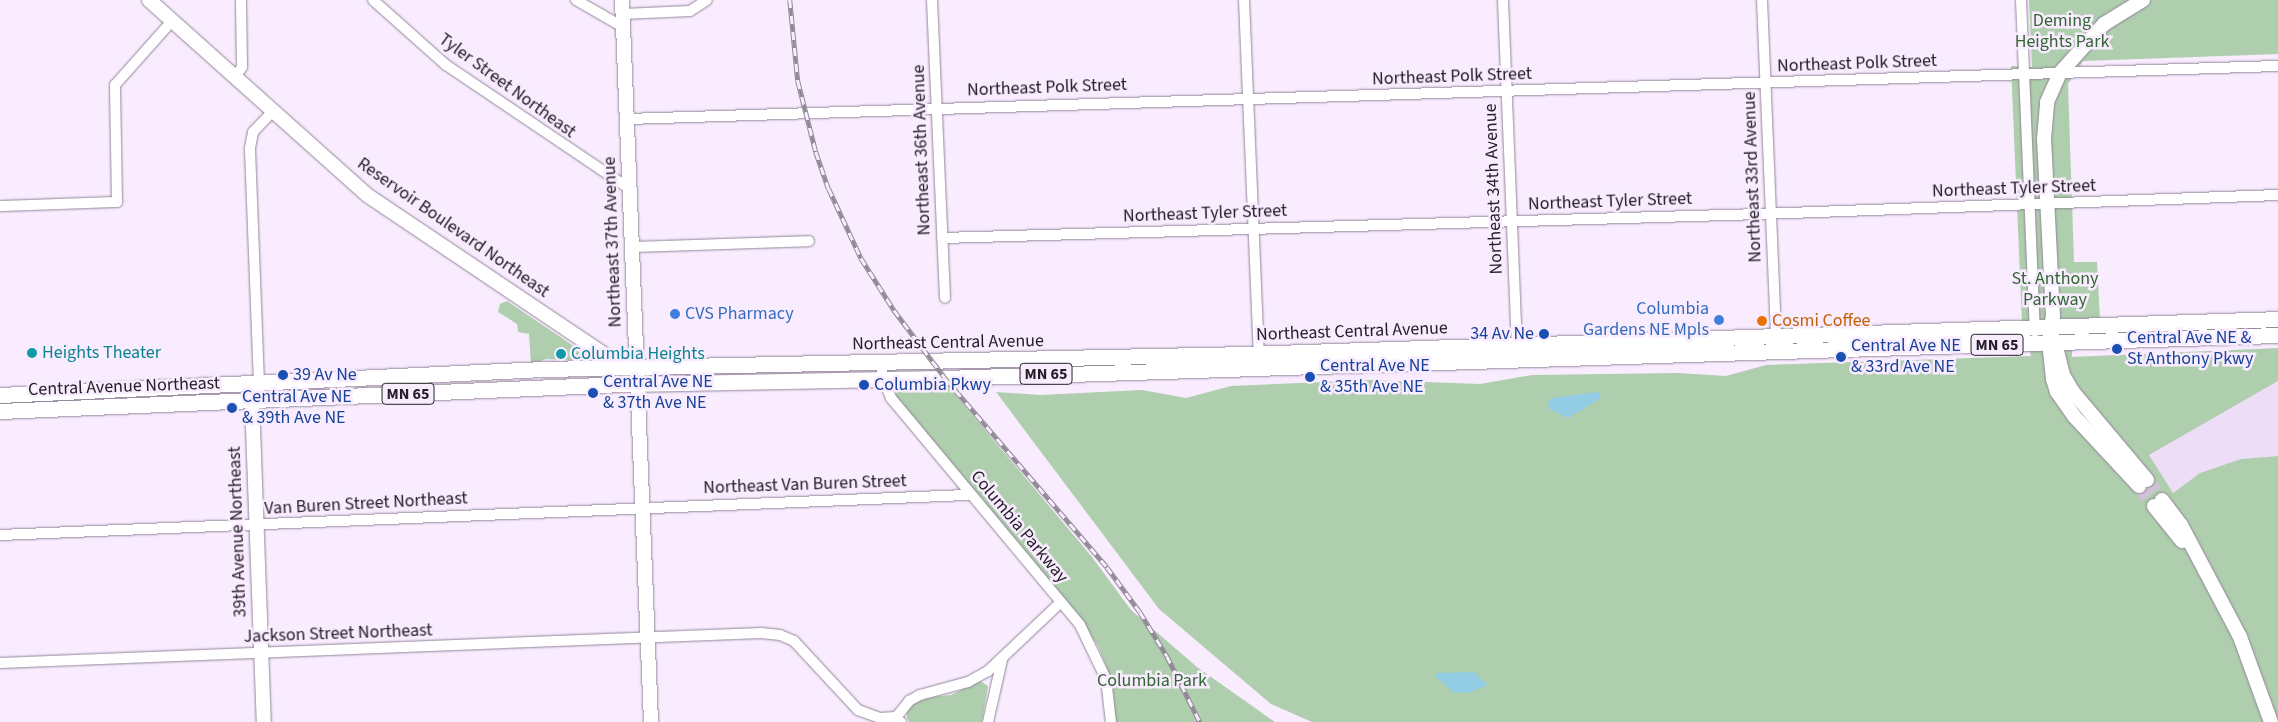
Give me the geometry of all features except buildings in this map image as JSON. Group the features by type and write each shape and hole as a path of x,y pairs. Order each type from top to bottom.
{"main road":[{"name":"Northeast Central Avenue","path":"2046,337 2278,319"},
{"name":"Northeast Central Avenue","path":"638,384 882,371 2046,337 2278,335"},
{"name":"Northeast Central Avenue","path":"1259,360 1517,346 1776,345"},
{"name":"Central Avenue Northeast","path":"0,395 544,369 638,367"},
{"name":"Northeast Central Avenue","path":"638,367 882,371"},
{"path":"482,390 494,382 522,379 544,369"},
{"path":"431,393 448,386 481,382 486,372"},
{"name":"Central Avenue Northeast","path":"0,411 638,384"}],"street":[{"name":"Reservoir Boulevard Northeast","path":"149,0 367,195 604,355 638,367"},
{"path":"234,78 242,67 241,0"},
{"name":"Tyler Street Northeast","path":"373,0 446,65 506,108 630,189"},
{"path":"576,0 623,21 690,11 707,0"},
{"name":"Northeast 37th Avenue","path":"622,0 638,367 650,722"},
{"name":"Northeast 36th Avenue","path":"932,0 944,298"},
{"path":"1244,0 1259,360"},
{"name":"Northeast 34th Avenue","path":"1503,0 1517,346"},
{"name":"Northeast 33rd Avenue","path":"1762,0 1776,345"},
{"path":"2021,0 2029,205 2053,379 2065,405 2143,482"},
{"path":"2046,337 2047,204 2045,123 2047,102 2060,73 2104,24 2143,0"},
{"path":"0,206 117,202 115,85 172,21"},
{"name":"Northeast Polk Street","path":"627,119 2278,66"},
{"name":"39th Avenue Northeast","path":"264,722 252,401 259,384 250,148 253,132 273,111"},
{"name":"Northeast Tyler Street","path":"942,238 1770,214 2278,195"},
{"path":"632,247 809,241"},
{"name":"Columbia Parkway","path":"882,371 891,398 968,495 1080,625 1106,680 1110,722"},
{"name":"Northeast Van Buren Street","path":"643,506 968,495"},
{"path":"2158,503 2197,558 2240,637 2271,722"},
{"name":"Van Buren Street Northeast","path":"0,534 256,526 643,506"},
{"path":"896,720 920,695 968,682 1003,659 1061,602"},
{"name":"Jackson Street Northeast","path":"0,663 262,654 648,636 780,635 805,650 846,701 858,710 880,718 896,720"},
{"path":"988,722 1003,659"}],"shaded area":[{"path":"2278,381 2278,456 2241,459 2200,473 2173,493 2148,455"}],"green space":[{"path":"2029,0 2278,0 2278,54 2083,61 2068,84 2074,262 2097,262 2100,319 2072,319 2072,357 2278,348 2278,381 2149,455 2173,493 2200,473 2241,459 2278,456 2278,722 1312,722 1271,704 1159,609 996,392 1040,395 1142,390 1186,398 1231,386 1370,380 1480,384 1532,375 1678,373 1726,376 1766,365 2031,356 2022,322 2011,66 2032,67"},
{"path":"507,301 575,347 587,351 600,361 546,359 531,365 529,334 518,332 517,324 498,312 500,304"},
{"name":"Columbia Park","path":"944,381 1092,557 1131,610 1197,667 1275,722 1115,722 1114,696 1107,668 1098,646 1077,615 895,396 901,383"},
{"path":"980,681 988,686 982,722 909,722 907,710 921,698 951,695"}],"water":[{"path":"1601,393 1598,400 1568,418 1549,409 1548,403 1552,398"},
{"path":"1474,672 1488,685 1468,693 1453,692 1435,676 1437,673"}],"tunnel":[{"path":"2147,480 2162,500"},
{"path":"2139,486 2154,506"}],"railway":[{"path":"790,0 798,81 816,152 829,189 861,258 894,310 945,378 1107,567 1140,612 1167,656 1200,722"}],"place":[{"name":"CVS Pharmacy","path":"675,314"},
{"name":"Columbia Gardens NE Mpls","path":"1719,320"},
{"name":"Cosmi Coffee","path":"1762,321"},
{"name":"34 Av Ne","path":"1544,334"},
{"name":"Central Ave NE & St Anthony Pkwy","path":"2117,349"},
{"name":"Heights Theater","path":"32,353"},
{"name":"Columbia Heights","path":"561,354"},
{"name":"Central Ave NE & 33rd Ave NE","path":"1841,357"},
{"name":"39 Av Ne","path":"283,375"},
{"name":"Central Ave NE & 35th Ave NE","path":"1310,377"},
{"name":"Columbia Pkwy","path":"864,385"},
{"name":"Central Ave NE & 37th Ave NE","path":"593,393"},
{"name":"Central Ave NE & 39th Ave NE","path":"232,408"}],"park label":[{"name":"Deming Heights Park","path":"2062,32"},
{"name":"St. Anthony Parkway","path":"2055,290"}]}
